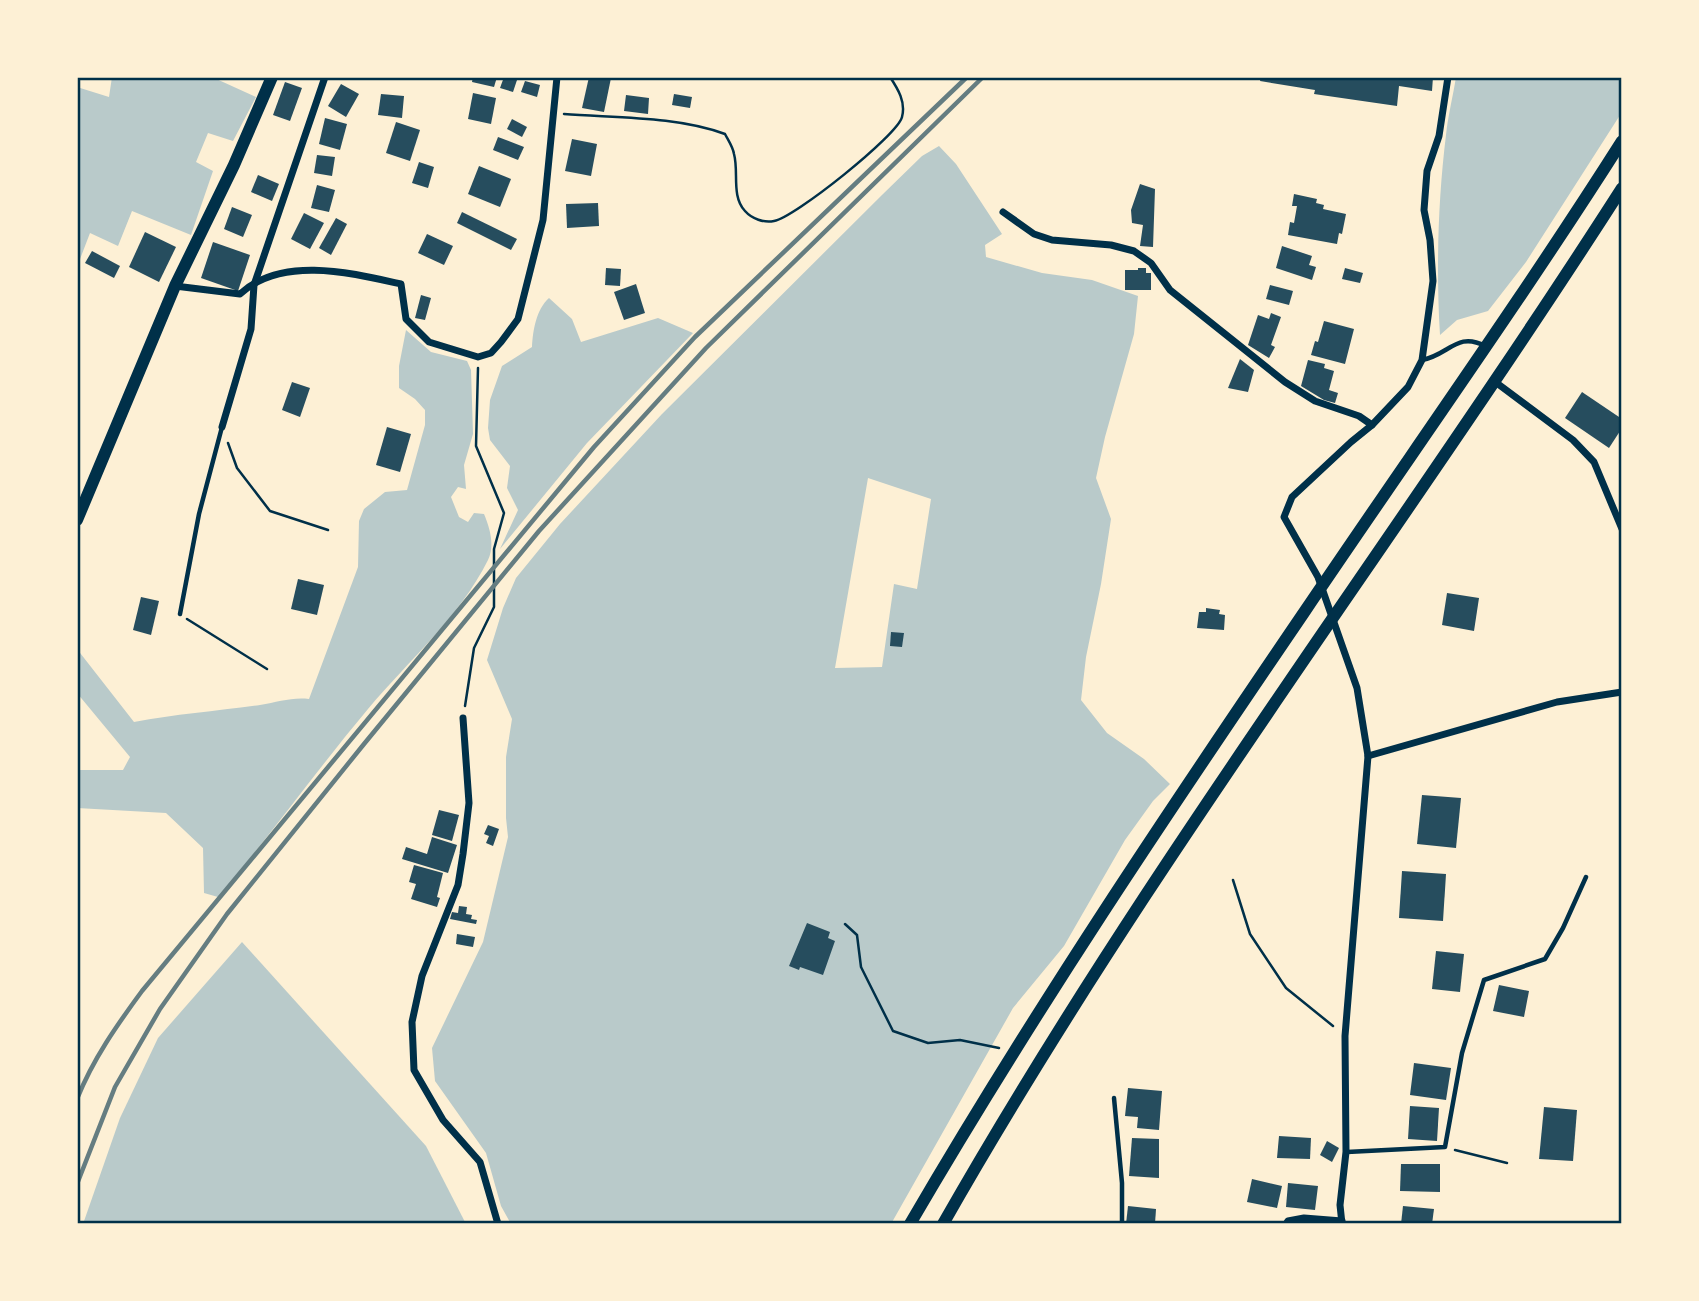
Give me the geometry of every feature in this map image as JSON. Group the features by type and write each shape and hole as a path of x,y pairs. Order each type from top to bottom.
{"main road":[{"path":"77,520 176,286 234,165 272,77"},
{"path":"910,1224 1013,1051 1622,141"},
{"path":"943,1224 982,1155 1133,916 1622,188"}],"street":[{"path":"222,427 251,329 254,285 325,77"},
{"path":"176,286 240,294 285,271 343,271 401,284 406,319 429,342 478,357 491,353 518,319 543,220 557,77"},
{"path":"1286,1224 1288,1221 1304,1218 1342,1223 1340,1205 1346,1152 1345,1036 1368,756 1357,688 1318,577 1284,517 1292,498 1372,425 1408,387 1422,360 1433,281 1430,240 1424,210 1427,171 1439,136 1448,77"},
{"path":"1003,212 1034,234 1052,240 1111,245 1134,251 1151,263 1170,290 1285,382 1315,401 1359,415 1372,425"},
{"path":"1494,381 1573,440 1594,462 1622,530"},
{"path":"1368,756 1557,702 1622,692"},
{"path":"464,718 469,803 463,854 458,885 419,987 412,1022 414,1070 443,1120 480,1162 498,1224"}],"lane":[{"path":"1422,360 1434,358 1463,340 1475,340 1486,347"},
{"path":"180,614 199,514 222,427"},
{"path":"1346,1152 1445,1147 1462,1053 1484,980 1545,959 1563,929 1586,877"},
{"path":"1114,1098 1122,1183 1122,1224"}],"path":[{"path":"553,113 673,122 726,134 735,154 738,196 744,211 760,221 775,221 793,213 844,174 876,148 902,120 904,106 890,77"},
{"path":"464,718 474,649 494,607 494,549 504,513 477,446 478,357"},
{"path":"222,427 237,468 270,511 328,530"},
{"path":"180,614 267,669"},
{"path":"1233,880 1250,934 1286,988 1345,1036"},
{"path":"845,924 857,935 861,967 893,1031 928,1043 960,1040 1013,1051"},
{"path":"1445,1147 1507,1163"}],"shaded area":[{"path":"112,77 212,77 256,97 233,141 208,133 196,162 213,171 191,235 132,211 118,246 90,233 77,267 77,87 109,97"},
{"path":"1456,77 1622,77 1622,112 1526,262 1488,311 1457,320 1440,335 1438,235 1443,160"},
{"path":"939,146 956,164 1002,234 985,245 986,257 1042,273 1092,280 1138,296 1134,334 1096,478 1111,519 1081,700 1107,733 1144,759 1170,784 1153,801 1125,840 1064,946 1013,1008 891,1224 511,1224 501,1206 486,1153 435,1081 432,1048 483,942 508,837 506,757 512,719 487,660 503,608 516,578 560,524 662,414 922,156","holes":["868,478 931,499 917,589 894,584 882,667 835,668"]},
{"path":"549,298 572,319 581,342 658,318 693,333 587,443 500,549 518,510 507,488 510,466 490,440 490,400 502,366 532,347 538,314"},
{"path":"406,330 431,352 467,361 471,370 473,434 464,465 466,489 458,487 451,497 459,517 468,522 474,513 484,514 491,537 490,555 476,581 448,620 368,709 218,897 204,893 203,848 166,813 77,808 77,770 123,770 130,757 77,693 77,649 134,722 291,699 309,699 358,567 359,521 364,509 385,492 407,490 425,425 425,410 399,388 399,366"},
{"path":"242,942 426,1146 466,1224 83,1224 120,1118 158,1038"}],"building":[{"path":"473,77 497,77 494,87 472,82"},
{"path":"504,77 518,77 513,92 500,88"},
{"path":"589,77 611,78 604,112 582,108"},
{"path":"1261,77 1433,77 1432,91 1399,86 1397,106 1314,94 1315,90 1260,81"},
{"path":"525,81 540,85 537,97 521,92"},
{"path":"285,82 302,88 290,121 273,115"},
{"path":"341,84 359,94 346,117 328,106"},
{"path":"473,93 496,98 491,124 468,119"},
{"path":"381,94 404,96 402,118 378,115"},
{"path":"674,94 692,97 690,108 672,105"},
{"path":"626,95 649,98 648,114 624,111"},
{"path":"325,118 347,124 340,150 319,144"},
{"path":"512,119 527,127 522,137 507,129"},
{"path":"396,122 420,130 410,161 386,153"},
{"path":"498,137 524,147 518,160 493,150"},
{"path":"572,139 597,144 591,176 565,171"},
{"path":"317,155 335,157 332,176 314,173"},
{"path":"419,162 434,167 428,188 412,183"},
{"path":"479,166 511,179 500,207 468,194"},
{"path":"258,175 279,184 272,201 251,192"},
{"path":"1140,184 1155,189 1153,247 1140,246 1143,225 1132,223 1131,210"},
{"path":"317,185 335,190 329,212 311,208"},
{"path":"1294,194 1317,199 1316,203 1324,205 1323,209 1346,214 1337,244 1288,235 1290,222 1294,223 1297,206 1292,206"},
{"path":"598,203 599,226 567,228 566,204"},
{"path":"232,207 252,215 243,237 224,229"},
{"path":"462,212 517,239 511,250 457,223"},
{"path":"304,213 324,223 310,249 291,239"},
{"path":"336,218 347,224 331,255 319,248"},
{"path":"145,232 176,247 159,282 129,267"},
{"path":"427,234 453,246 444,265 418,253"},
{"path":"213,242 250,255 238,291 201,278"},
{"path":"1282,246 1312,256 1309,265 1316,267 1312,280 1276,268"},
{"path":"92,251 120,266 114,278 85,263"},
{"path":"606,268 621,269 620,286 605,285"},
{"path":"1146,268 1146,273 1151,273 1151,290 1125,290 1125,270"},
{"path":"1345,268 1363,273 1360,283 1342,279"},
{"path":"636,284 645,313 624,320 614,292"},
{"path":"1270,285 1293,291 1289,305 1266,299"},
{"path":"421,295 431,298 425,320 415,318"},
{"path":"1271,313 1281,317 1271,345 1275,347 1269,358 1248,345 1258,315 1269,319"},
{"path":"1324,321 1354,329 1345,364 1311,355"},
{"path":"1240,359 1254,370 1248,392 1228,388"},
{"path":"1308,360 1325,364 1324,368 1334,371 1329,390 1338,393 1335,403 1324,400 1301,386"},
{"path":"292,382 310,388 300,417 282,410"},
{"path":"1582,392 1622,419 1622,428 1609,448 1565,418"},
{"path":"387,427 411,434 400,472 376,465"},
{"path":"298,579 324,585 317,615 291,609"},
{"path":"1447,593 1479,598 1474,631 1442,625"},
{"path":"141,597 159,601 151,635 133,630"},
{"path":"1206,608 1220,610 1219,614 1225,615 1224,630 1197,628 1199,612 1206,612"},
{"path":"891,632 904,633 902,647 890,646"},
{"path":"1422,795 1461,798 1456,848 1417,844"},
{"path":"439,810 459,815 452,841 432,835"},
{"path":"488,825 499,829 493,846 486,843 489,836 484,834"},
{"path":"432,837 457,845 448,873 402,859 406,847 427,854"},
{"path":"414,865 443,873 437,907 411,899 416,884 409,882"},
{"path":"1402,871 1446,874 1443,921 1399,918"},
{"path":"459,906 467,907 466,914 477,920 476,924 450,919 452,912 458,913"},
{"path":"807,923 830,932 828,938 835,941 823,975 789,966"},
{"path":"457,934 475,937 473,947 456,944"},
{"path":"1436,951 1464,954 1460,992 1432,989"},
{"path":"1499,985 1529,991 1524,1017 1493,1011"},
{"path":"1414,1063 1451,1068 1446,1100 1410,1095"},
{"path":"1128,1088 1162,1091 1159,1130 1137,1128 1138,1117 1125,1116"},
{"path":"1410,1106 1439,1108 1437,1141 1408,1139"},
{"path":"1544,1107 1577,1110 1573,1161 1539,1159"},
{"path":"1279,1136 1311,1138 1310,1159 1277,1158"},
{"path":"1132,1138 1159,1139 1159,1178 1129,1176"},
{"path":"1327,1141 1339,1148 1332,1162 1320,1155"},
{"path":"1401,1164 1440,1164 1440,1192 1400,1191"},
{"path":"1252,1179 1282,1186 1277,1208 1247,1202"},
{"path":"1288,1183 1318,1186 1315,1210 1286,1207"},
{"path":"1128,1206 1156,1209 1155,1224 1126,1224"},
{"path":"1403,1206 1434,1209 1432,1224 1401,1224"}],"railway":[{"path":"77,1099 98,1056 142,991 594,447 695,337 967,77"},
{"path":"77,1184 115,1087 160,1009 227,914 364,744 539,531 706,348 983,77"}]}
